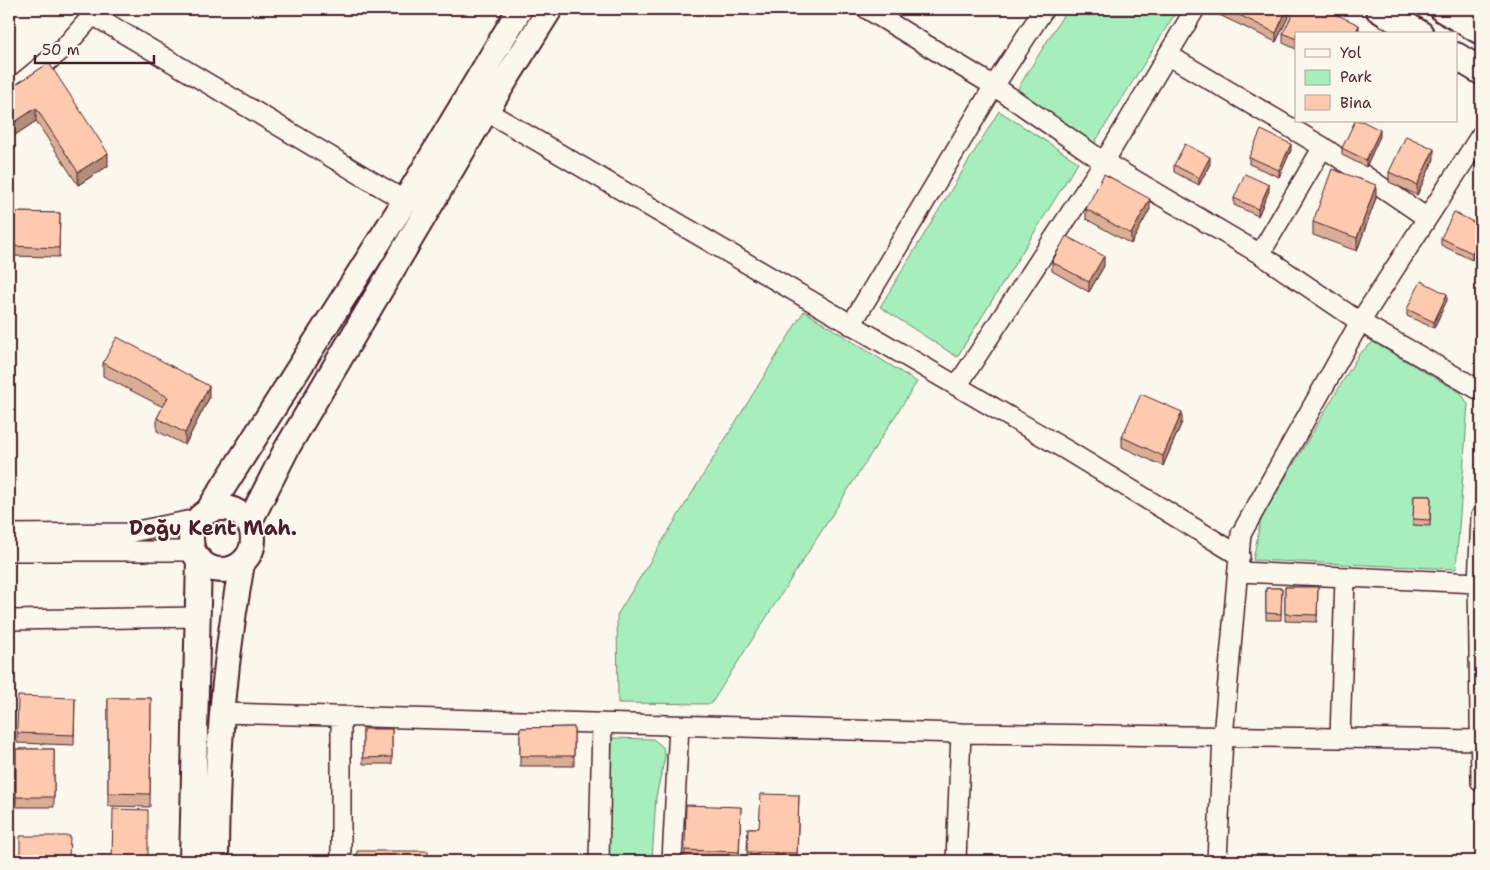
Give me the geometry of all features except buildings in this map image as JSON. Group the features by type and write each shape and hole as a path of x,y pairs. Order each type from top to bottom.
{"main road":[{"path":"1379,9 1417,32"},
{"path":"1443,9 1481,32"},
{"path":"1458,57 1481,71"}],"street":[{"path":"192,861 198,617 196,555 191,533 405,201 520,9"},
{"path":"249,523 287,448 486,111 550,9"},
{"path":"867,9 994,86 1104,162 1260,254 1360,322 1481,391"},
{"path":"851,325 994,86 1044,9"},
{"path":"957,386 1104,162 1195,9"},
{"path":"9,93 64,48 95,12 405,201"},
{"path":"1168,55 1323,147 1428,218"},
{"path":"486,111 957,386 1239,564 1345,577 1478,583"},
{"path":"1217,861 1222,737 1241,534 1360,322 1481,135"},
{"path":"1260,254 1323,147"},
{"path":"9,534 127,533 226,508 243,516 249,523 253,538 252,547 242,563 230,630 220,712 216,861"},
{"path":"1481,516 1478,583 1481,782"},
{"path":"9,551 196,555 206,566 224,570 242,563"},
{"path":"1340,738 1345,577"},
{"path":"9,620 198,617"},
{"path":"220,712 341,717 961,733 1480,740"},
{"path":"341,717 341,861"},
{"path":"599,861 602,724"},
{"path":"672,861 679,726"},
{"path":"956,861 961,733"}],"green space":[{"path":"1067,9 1178,9 1092,147 1015,93"},
{"path":"999,111 1078,162 957,357 880,307"},
{"path":"804,311 917,382 711,704 618,703 617,615"},
{"path":"1373,342 1461,393 1468,404 1456,569 1253,560 1261,519 1359,354"},
{"path":"612,738 653,739 663,747 665,757 656,797 652,861 607,861"}],"district":[{"name":"Doğu Kent Mah.","path":"213,528"}]}
